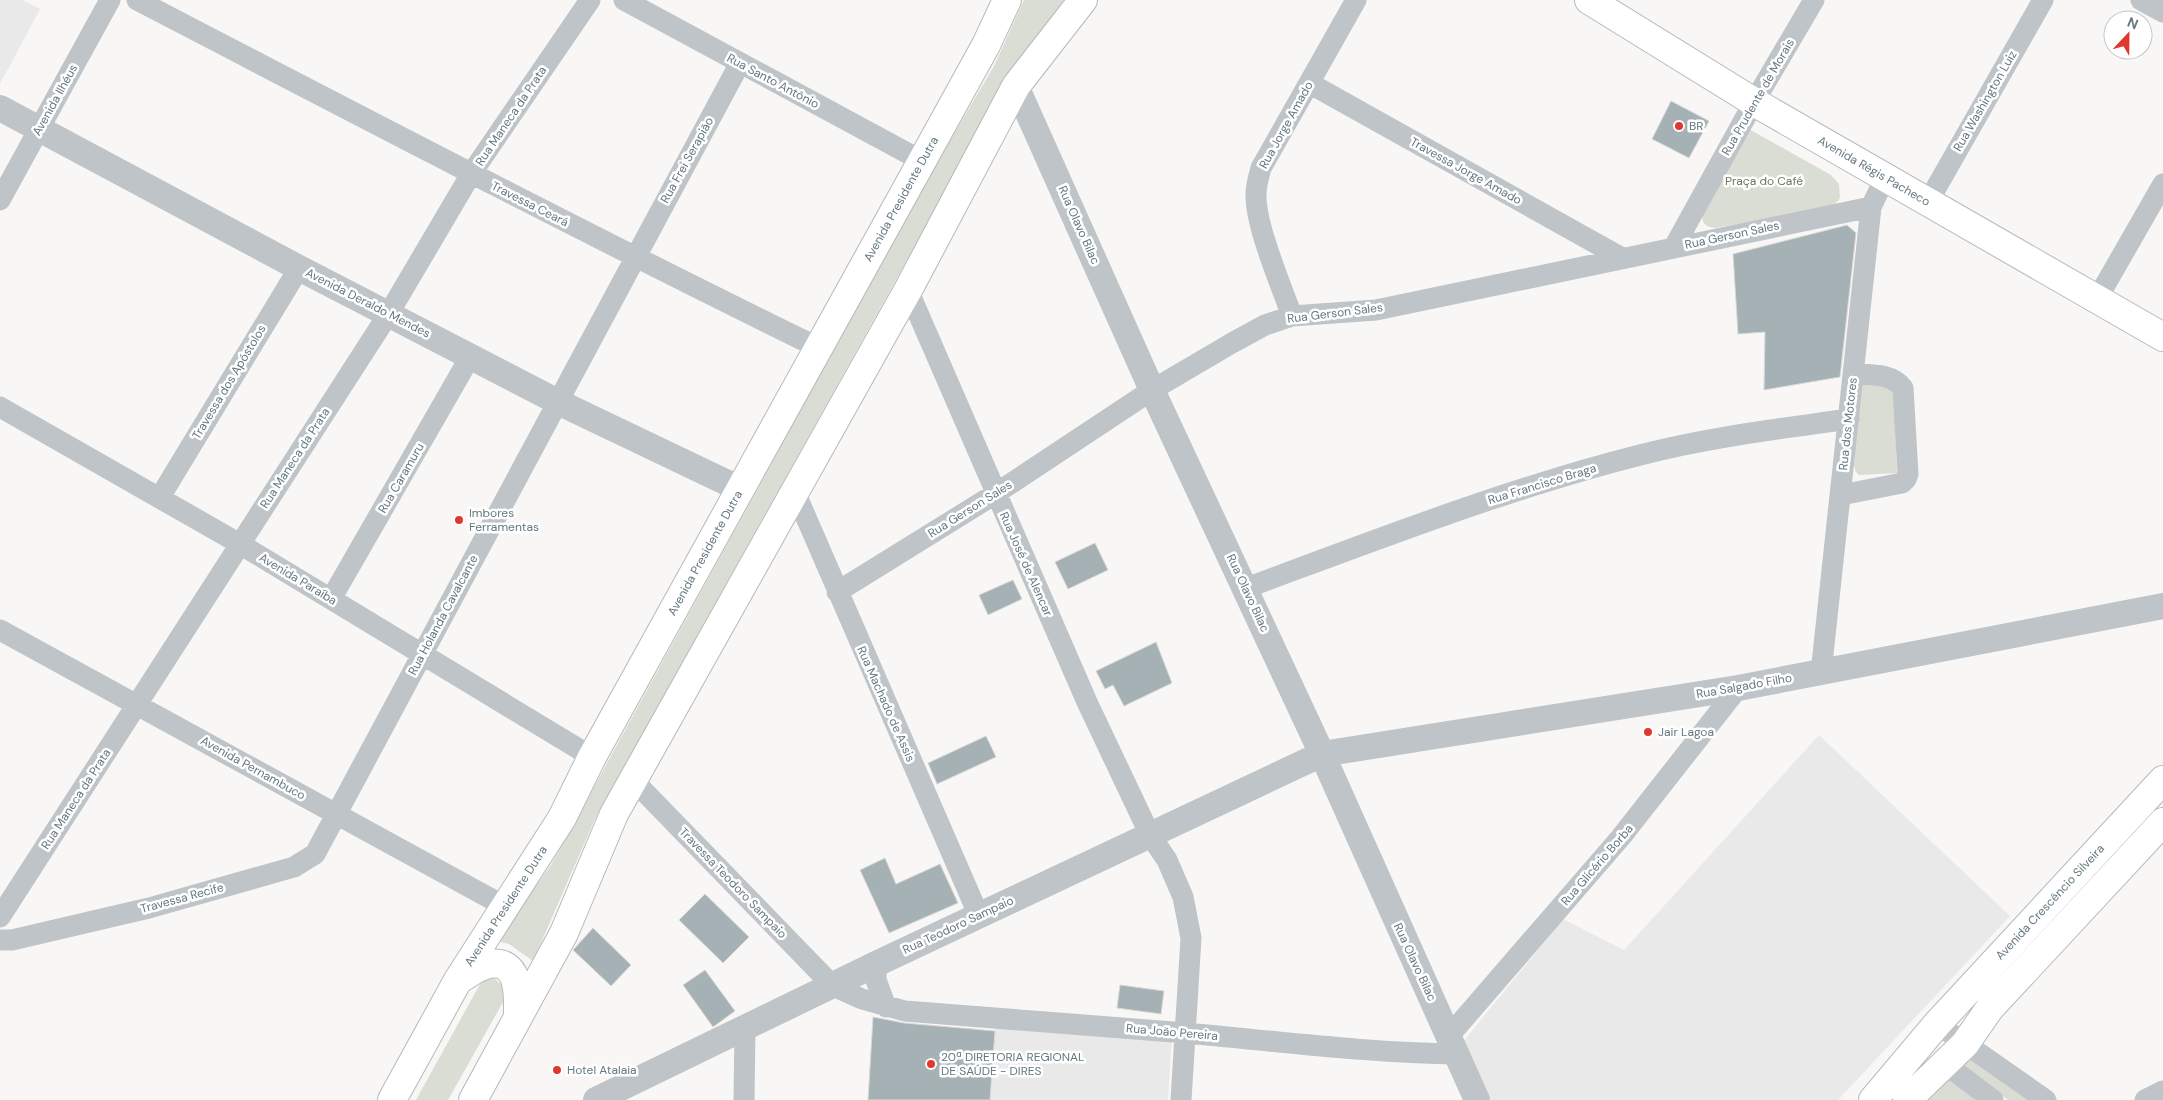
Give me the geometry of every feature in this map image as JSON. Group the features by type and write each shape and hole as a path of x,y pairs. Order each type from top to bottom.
{"main road":[{"name":"Avenida Presidente Dutra","path":"392,1100 458,980 562,818 592,757 986,45 1007,0"},
{"path":"473,1100 564,933 595,855 614,814 908,290 1016,86 1083,0"},
{"name":"Avenida Régis Pacheco","path":"1591,1 1754,102 2163,337"},
{"name":"Avenida Crescêncio Silveira","path":"1874,1100 1936,1024 2163,780"},
{"path":"1907,1100 1965,1044 1990,1008 2163,822"},
{"path":"458,980 490,964 503,966 513,973 518,986 518,1016"}],"street":[{"name":"Avenida Ilhéus","path":"0,200 110,0"},
{"name":"Travessa Ceará","path":"138,0 471,174 819,348"},
{"name":"Rua Maneca da Prata","path":"0,917 389,313 471,174 590,0"},
{"name":"Rua Santo Antônio","path":"624,0 922,161"},
{"name":"Rua Jorge Amado","path":"1292,316 1261,223 1256,195 1261,168 1356,0"},
{"name":"Rua Prudente de Morais","path":"1674,247 1754,102 1814,0"},
{"name":"Rua Washington Luiz","path":"1928,202 2042,0"},
{"path":"2141,0 2163,12"},
{"name":"Rua Frei Serapião","path":"634,257 740,63"},
{"name":"Travessa Jorge Amado","path":"1309,83 1622,258"},
{"name":"Rua Olavo Bilac","path":"1016,86 1152,390 1322,754 1477,1100"},
{"name":"Avenida Deraldo Mendes","path":"0,108 470,357 558,402 740,489"},
{"name":"Rua dos Motores","path":"1821,673 1870,206 1886,178"},
{"path":"2097,299 2163,184"},
{"name":"Rua Gerson Sales","path":"837,592 995,494 1152,390 1265,325 1292,316 1376,310 1870,206"},
{"name":"Rua Holanda Cavalcante","path":"337,814 634,257"},
{"name":"Travessa dos Apóstolos","path":"160,497 299,268"},
{"name":"Rua José de Alencar","path":"908,290 1087,702 1150,835 1176,875 1190,921 1191,938 1181,1100"},
{"name":"Rua Caramuru","path":"331,599 470,357"},
{"path":"1841,496 1902,483 1906,480 1908,474 1903,388 1898,381 1890,378 1853,374"},
{"name":"Avenida Paraíba","path":"0,407 240,544 592,757"},
{"name":"Rua Francisco Braga","path":"1246,588 1435,518 1530,487 1640,455 1732,435 1849,419"},
{"name":"Rua Machado de Assis","path":"794,492 979,916"},
{"name":"Rua Salgado Filho","path":"1322,754 1738,688 2163,606"},
{"name":"Avenida Pernambuco","path":"0,630 506,907"},
{"name":"Rua Glicério Borba","path":"1454,1045 1738,688"},
{"name":"Rua Teodoro Sampaio","path":"596,1100 876,964 1322,754"},
{"name":"Travessa Teodoro Sampaio","path":"633,780 833,986"},
{"name":"Travessa Recife","path":"0,940 12,940 149,908 294,867 315,854 337,814"},
{"path":"876,964 876,980 886,1007"},
{"name":"Rua João Pereira","path":"833,986 886,1007 906,1011 1184,1033 1364,1050 1454,1045"},
{"path":"1936,1024 2046,1100"},
{"path":"744,1100 746,1028"},
{"path":"1945,1064 1993,1100"},
{"path":"2145,1100 2163,1091"}],"shaded area":[{"path":"0,0 23,0 40,9 0,84"},
{"path":"1819,735 2010,916 1838,1100 1487,1100 1463,1042 1563,919 1624,950"},
{"path":"995,1028 1172,1035 1168,1100 990,1100"}],"green space":[{"path":"1024,0 1064,0 978,133 595,819 533,961 509,944 497,941 551,865 935,166 994,66"},
{"name":"Praça do Café","path":"1749,129 1831,175 1839,184 1840,198 1832,208 1715,228 1707,226 1703,222 1702,215"},
{"path":"1862,382 1894,388 1897,473 1859,475 1856,472 1854,466 1859,387"},
{"path":"493,978 504,988 503,1002 448,1100 416,1100 479,986 485,980"},
{"path":"1968,1057 2032,1100 2008,1100 1964,1068 1963,1064"},
{"path":"1945,1078 1973,1090 1974,1100 1918,1100"}],"building":[{"path":"1671,101 1709,121 1689,158 1652,139"},
{"path":"1847,225 1856,233 1840,377 1764,390 1765,332 1738,334 1733,254"},
{"path":"1095,543 1108,570 1068,589 1055,562"},
{"path":"1013,580 1022,599 988,615 979,595"},
{"path":"1156,642 1172,683 1124,706 1113,685 1105,689 1096,671"},
{"path":"986,736 996,757 937,784 928,763"},
{"path":"885,858 896,884 940,864 958,903 889,933 860,870"},
{"path":"705,894 749,937 723,963 679,920"},
{"path":"593,928 631,965 611,986 573,950"},
{"path":"705,970 735,1011 713,1027 683,985"},
{"path":"1120,985 1164,991 1161,1014 1117,1008"},
{"name":"20ª DIRETORIA REGIONAL DE SAÚDE - DIRES","path":"873,1017 904,1023 995,1031 990,1100 868,1100"}],"place":[{"name":"BR","path":"1679,126"},
{"name":"Imbores Ferramentas","path":"459,520"},
{"name":"Jair Lagoa","path":"1648,732"},
{"name":"20ª DIRETORIA REGIONAL DE SAÚDE - DIRES","path":"931,1064"},
{"name":"Hotel Atalaia","path":"557,1070"}]}
